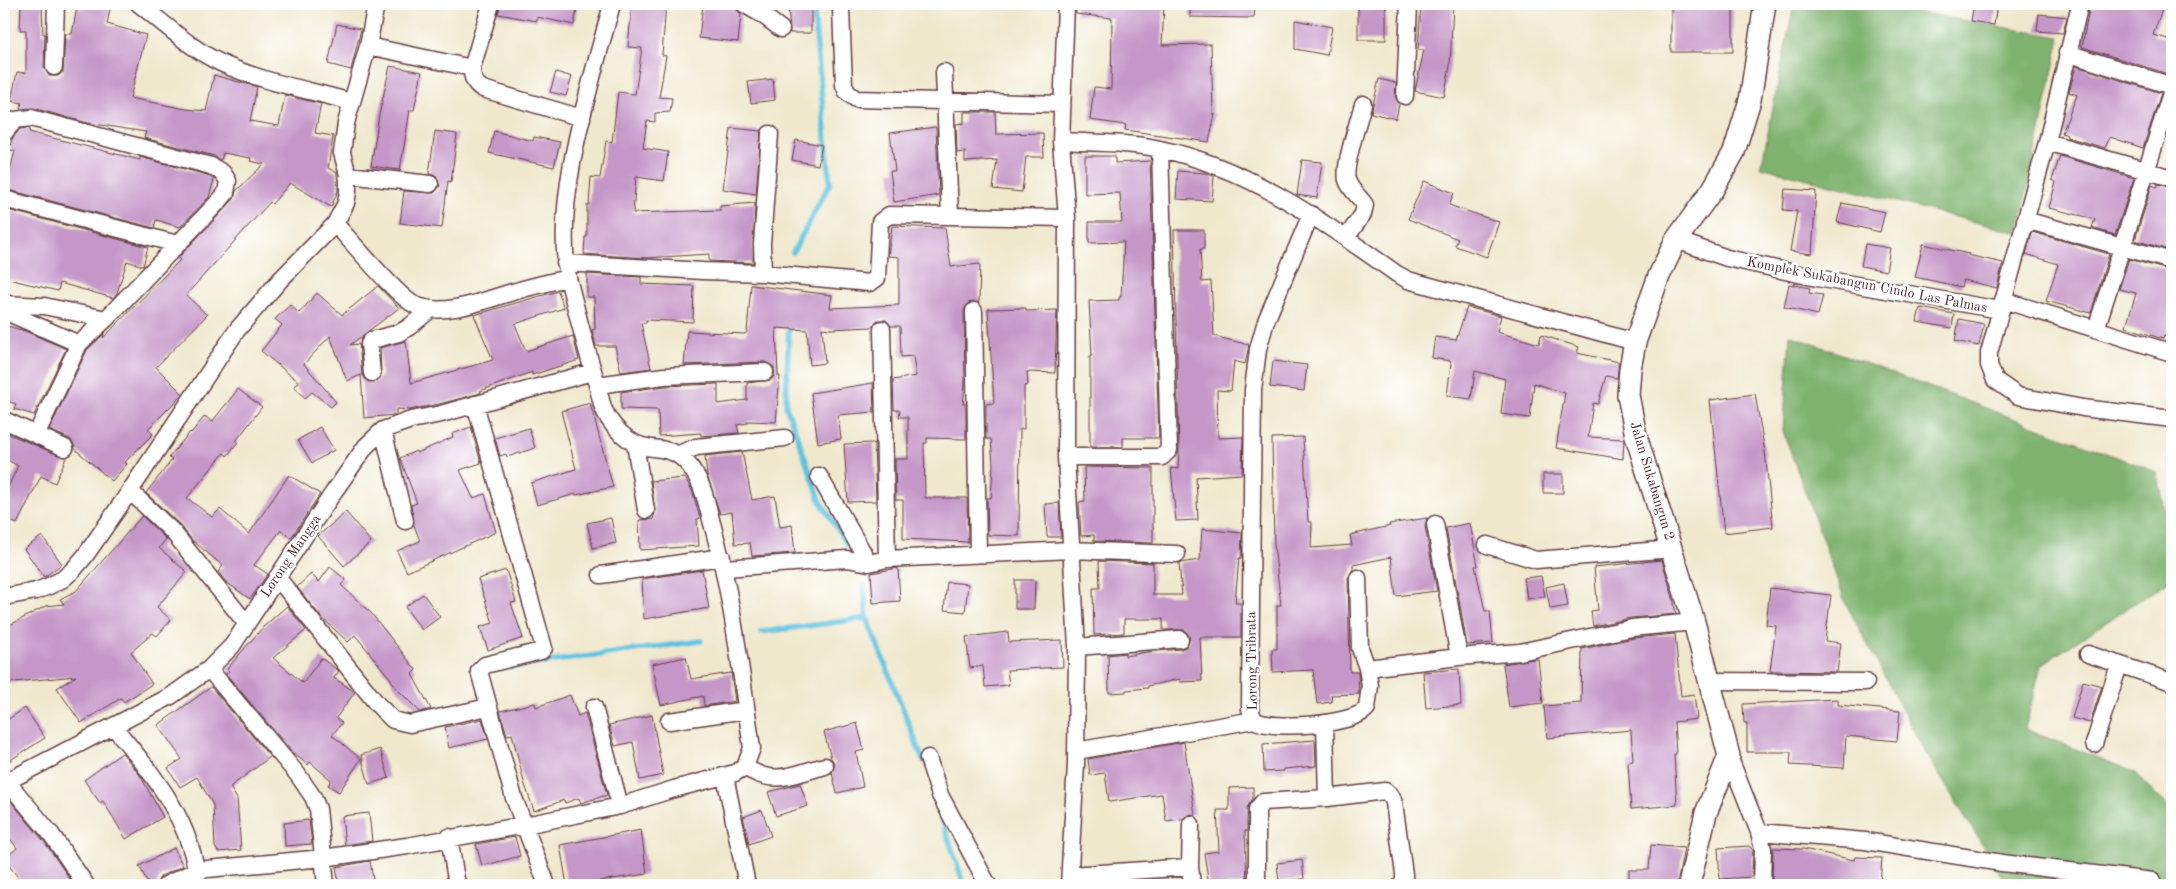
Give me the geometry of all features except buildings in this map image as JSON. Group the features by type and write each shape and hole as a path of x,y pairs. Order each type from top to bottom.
{"street":[{"path":"54,67 56,4"},
{"path":"139,4 204,54 222,63 242,72 351,102"},
{"path":"4,596 36,591 63,579 85,556 237,330 280,280 335,224 346,203 348,192 348,175 343,160 342,146 351,102 368,46 376,4"},
{"path":"491,4 472,68 474,82 483,89 582,118"},
{"path":"166,885 198,878 407,846 620,806 674,789 725,776 745,767 752,748 724,563 700,483 689,463 679,454 657,447 635,444 619,432 611,422 604,410 566,270 565,226 568,194 582,118 612,4"},
{"path":"744,4 781,29"},
{"path":"1066,4 1061,141 1067,218 1066,457 1076,647 1076,751 1070,880 1190,866"},
{"path":"1405,96 1409,4"},
{"name":"Jalan Sukabangun 2","path":"1762,885 1763,850 1759,832 1729,756 1673,549 1636,436 1628,396 1635,342 1660,276 1676,240 1713,188 1734,152 1750,100 1764,4"},
{"path":"2080,4 2047,142 1989,353 1990,365 1995,380 2018,396 2083,408 2172,419"},
{"path":"841,9 844,85 856,99 1062,104"},
{"path":"368,46 472,68"},
{"path":"2067,53 2172,88 2096,329"},
{"path":"944,72 950,216"},
{"path":"1346,238 1363,214 1365,205 1349,186 1346,178 1349,157 1363,104"},
{"path":"4,133 15,120 30,118 217,169 223,173 228,181 226,193 106,319 79,344 36,435"},
{"path":"763,273 762,244 770,134"},
{"path":"1061,141 1141,146 1191,156 1233,171 1311,214 1397,274 1423,285 1635,342"},
{"path":"2047,142 2172,178"},
{"path":"1066,457 1162,457 1168,450 1160,149"},
{"path":"348,175 430,184"},
{"path":"4,199 177,244"},
{"name":"Lorong Tribrata","path":"1311,214 1266,322 1258,349 1253,390 1250,709 1254,720 1266,725 1325,724 1364,712 1367,708 1370,686 1367,668"},
{"path":"335,224 399,292 414,305 431,309 458,307 566,270 763,273 870,283 877,278 879,232 883,219 889,215 1067,218"},
{"path":"2025,220 2172,261"},
{"name":"Komplek Sukabangun Cindo Las Palmas","path":"1676,240 1727,258 1817,278 2002,305 2096,329 2172,352"},
{"path":"4,304 44,306 106,319"},
{"path":"372,373 370,344 372,340 399,333 409,328 431,309"},
{"path":"4,311 79,344"},
{"path":"974,312 978,554"},
{"path":"882,330 887,559"},
{"name":"Lorong Mangga","path":"5,781 172,696 209,670 232,646 333,493 366,446 383,430 411,420 475,404 595,378 624,379 765,372"},
{"path":"475,404 544,645 541,651 481,667 479,671 514,798 547,885"},
{"path":"4,420 65,448"},
{"path":"383,430 405,521"},
{"path":"679,454 696,447 785,438"},
{"path":"635,444 646,510"},
{"path":"819,476 868,563"},
{"path":"130,491 173,532 246,623"},
{"path":"1435,524 1459,657"},
{"path":"1487,545 1536,560 1673,549"},
{"path":"601,575 724,563 847,559 868,563 887,559 1070,550 1177,554"},
{"path":"277,578 377,704 393,720 410,724 488,707"},
{"path":"1358,578 1360,648 1367,668 1520,652 1632,628 1694,622"},
{"path":"1076,647 1180,640"},
{"path":"2088,654 2172,682"},
{"path":"2094,744 2119,664"},
{"path":"209,670 298,775 313,797 318,809 326,885"},
{"path":"1710,681 1866,682"},
{"path":"594,707 620,806"},
{"path":"669,721 746,710"},
{"path":"1076,751 1254,720"},
{"path":"1325,724 1327,798"},
{"path":"113,726 165,792 183,828 198,878"},
{"path":"1689,885 1706,813 1729,756"},
{"path":"928,758 940,795 988,884"},
{"path":"745,767 760,776 774,778 825,766"},
{"path":"725,776 747,885"},
{"path":"5,781 51,834 86,885"},
{"path":"1257,885 1257,809 1259,805 1268,800 1327,798 1385,791 1390,794 1394,803 1404,874 1404,882 1401,885"},
{"path":"1191,824 1190,866 1192,885"},
{"path":"1759,832 1865,842 2002,863 2154,881"},
{"path":"449,837 457,885"}],"green space":[{"path":"1794,4 1868,4 2060,37 2018,233 1761,167"},
{"path":"1790,335 2157,472 2172,541 2172,579 2041,665 2025,729 2134,772 2172,811 2172,885 2007,885 1922,747 1846,604 1783,431"}],"waterway":[{"path":"793,252 830,183 813,4"},
{"path":"789,323 786,406 821,502 847,544"},
{"path":"864,587 867,618 923,760"},
{"path":"762,632 867,618"},
{"path":"510,667 701,641"},
{"path":"938,807 964,885"},
{"path":"1147,878 1167,878 1174,885"},
{"path":"1024,885 1041,882"}]}
